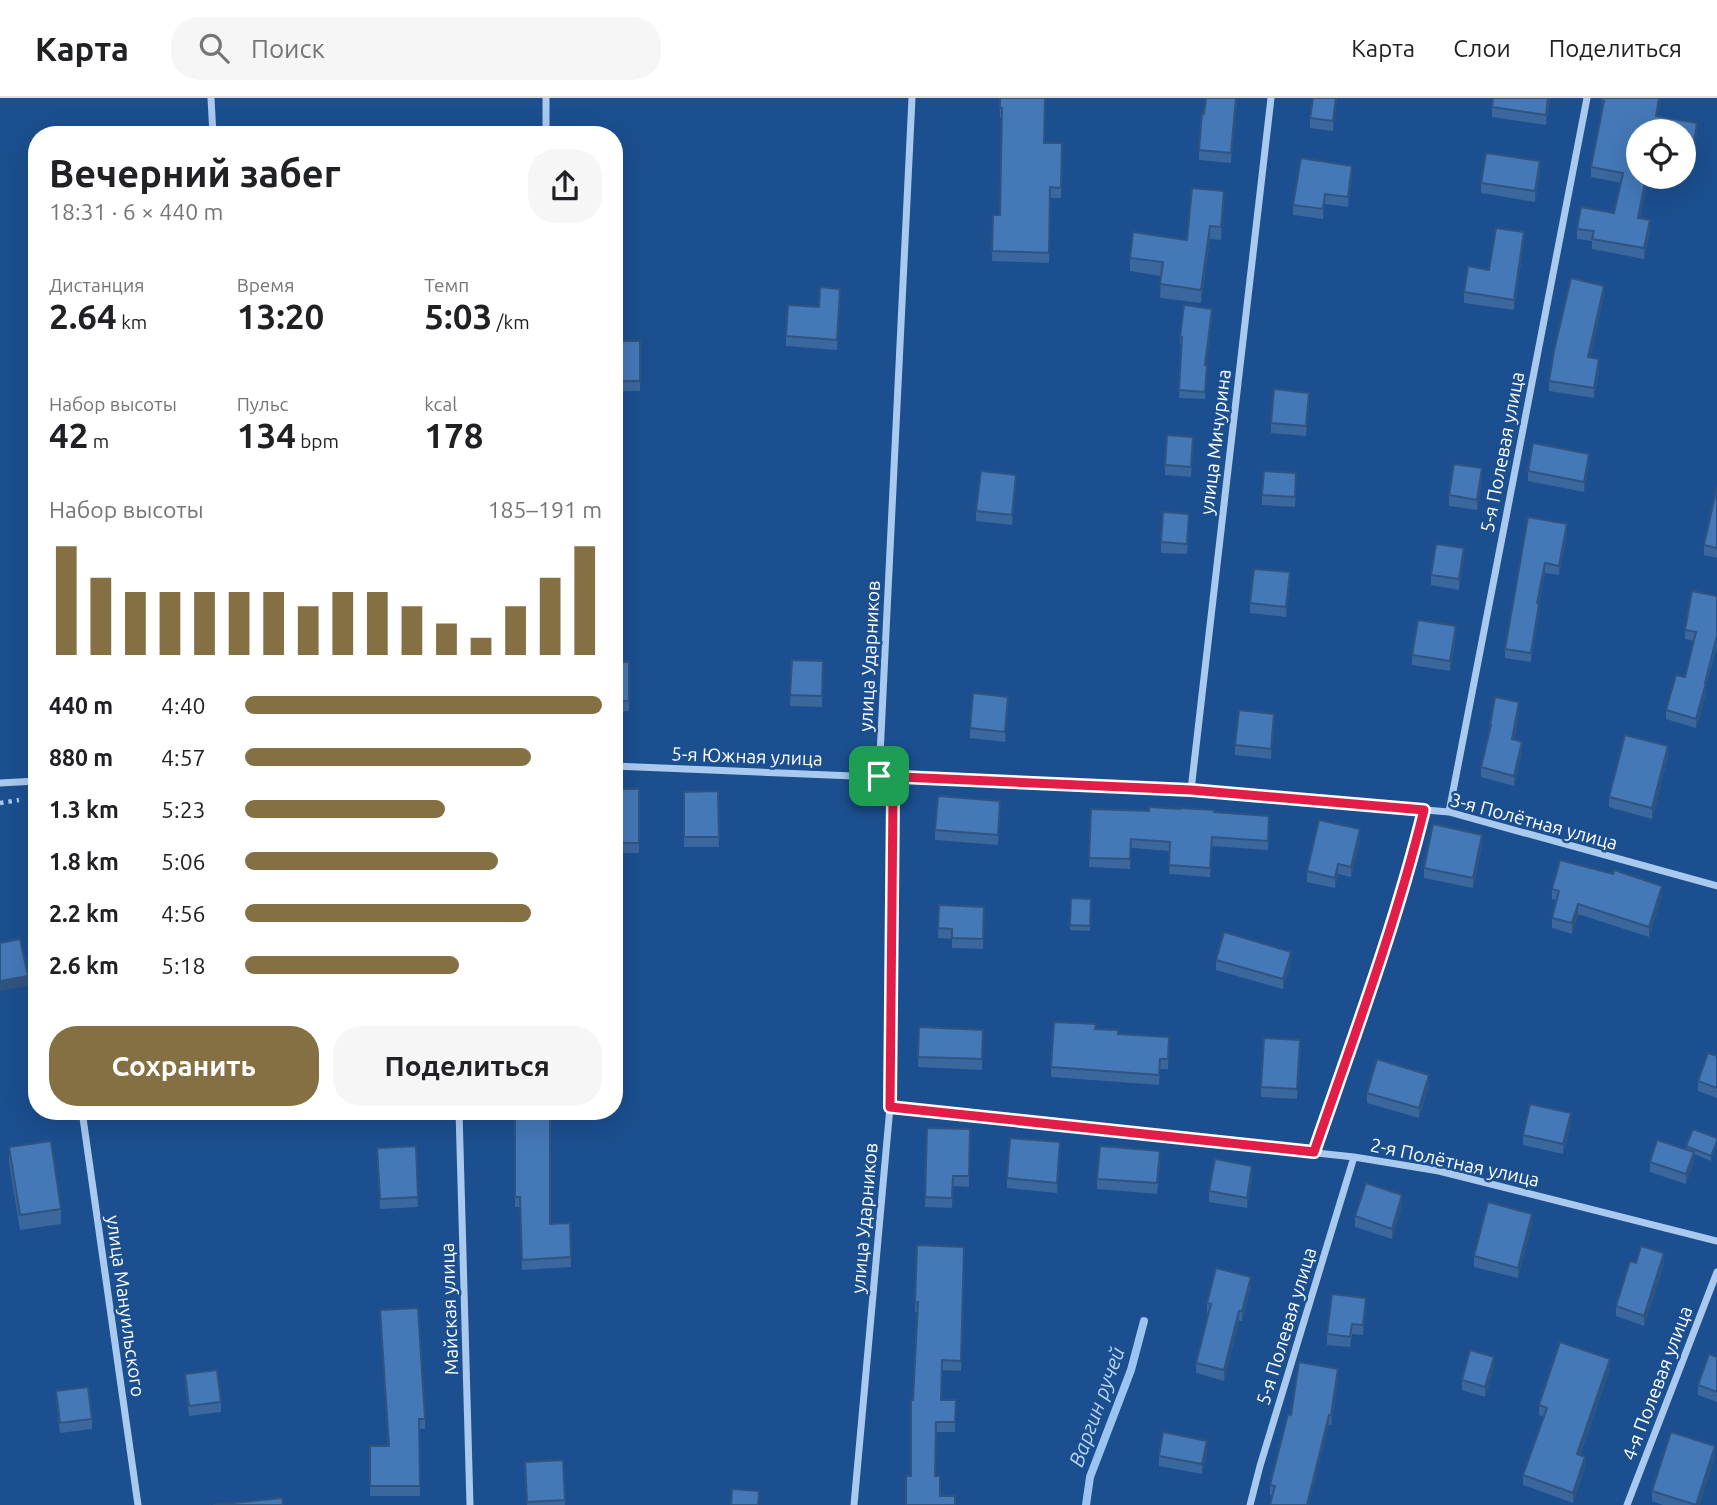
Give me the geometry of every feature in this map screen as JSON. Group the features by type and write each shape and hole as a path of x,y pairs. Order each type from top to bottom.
{"street":[{"path":"211,98 213,126"},
{"path":"546,98 546,126"},
{"name":"улица Ударников","path":"854,1505 890,1107 893,796 879,776 912,98"},
{"name":"улица Мичурина","path":"1191,790 1271,98"},
{"name":"5-я Полевая улица","path":"1449,812 1587,98"},
{"name":"5-я Южная улица","path":"623,766 879,776"},
{"name":"3-я Полётная улица","path":"879,776 1191,790 1449,812 1717,884"},
{"path":"0,783 28,782"},
{"path":"1399,900 1424,810"},
{"path":"1314,1152 1365,1007"},
{"name":"2-я Полётная улица","path":"890,1107 1354,1157 1439,1171 1717,1241"},
{"name":"улица Мануильского","path":"83,1120 138,1505"},
{"name":"Майская улица","path":"459,1120 470,1505"},
{"name":"5-я Полевая улица","path":"1250,1505 1354,1157"},
{"name":"4-я Полевая улица","path":"1627,1505 1717,1272"}],"path":[{"path":"1365,1007 1399,900"}],"building":[{"path":"1000,98 1045,98 1044,143 1062,143 1061,188 1050,187 1049,253 992,251 993,215 1000,215"},
{"path":"1206,98 1236,98 1231,153 1199,150"},
{"path":"1313,98 1336,98 1333,121 1310,118"},
{"path":"1493,98 1548,98 1546,115 1492,107"},
{"path":"1602,98 1659,98 1656,116 1674,119 1626,119 1626,189 1644,189 1638,218 1650,220 1644,248 1592,239 1594,231 1577,229 1581,207 1614,213 1623,173 1591,167"},
{"path":"1486,153 1540,161 1535,191 1481,183"},
{"path":"1301,158 1352,166 1348,197 1325,194 1323,209 1293,205"},
{"path":"1192,188 1224,191 1221,227 1210,226 1201,290 1160,284 1163,262 1130,258 1133,232 1187,240"},
{"path":"1496,228 1524,232 1514,300 1464,292 1468,266 1489,270"},
{"path":"1571,278 1604,286 1588,357 1599,359 1594,388 1549,381"},
{"path":"820,287 840,289 837,340 786,336 788,305 819,307"},
{"path":"1184,305 1212,309 1205,365 1205,392 1179,390 1180,337"},
{"path":"623,341 640,341 640,381 623,381"},
{"path":"1274,389 1309,393 1306,426 1271,423"},
{"path":"1167,435 1193,437 1191,467 1165,465"},
{"path":"1533,443 1589,454 1584,482 1528,471"},
{"path":"1454,464 1482,468 1477,500 1449,495"},
{"path":"981,471 1016,475 1012,515 976,511"},
{"path":"1264,471 1296,473 1295,497 1262,495"},
{"path":"1717,487 1717,548 1704,545"},
{"path":"1163,512 1189,514 1187,544 1161,542"},
{"path":"1528,517 1567,524 1559,566 1545,563 1531,653 1505,649"},
{"path":"1436,544 1464,548 1459,579 1431,575"},
{"path":"1254,569 1290,572 1286,607 1250,603"},
{"path":"1692,591 1717,596 1717,636 1696,719 1666,710 1676,675 1685,677 1696,632 1685,630"},
{"path":"1418,620 1456,626 1450,661 1412,655"},
{"path":"792,660 823,661 822,696 790,695"},
{"path":"623,662 629,662 629,701 623,701"},
{"path":"973,693 1008,697 1005,732 970,728"},
{"path":"1495,697 1519,702 1512,739 1522,742 1514,776 1481,767"},
{"path":"1239,710 1274,714 1271,749 1235,745"},
{"path":"1625,735 1668,746 1652,808 1609,797"},
{"path":"623,789 639,789 639,843 623,843"},
{"path":"718,791 719,837 684,837 684,792"},
{"path":"938,796 1000,801 998,835 935,830"},
{"path":"1149,807 1269,816 1268,841 1212,837 1210,868 1169,865 1170,842 1131,839 1130,859 1089,858 1091,809 1149,811"},
{"path":"1319,820 1360,829 1351,867 1338,864 1335,878 1307,871"},
{"path":"1433,824 1482,835 1473,878 1424,868"},
{"path":"1560,860 1613,874 1614,870 1662,886 1649,927 1578,904 1572,923 1552,918 1559,891 1552,889"},
{"path":"1071,898 1091,899 1090,926 1070,925"},
{"path":"939,905 984,907 983,939 952,938 952,929 938,928"},
{"path":"1224,932 1291,952 1283,979 1216,960"},
{"path":"20,939 28,976 0,981 0,943"},
{"path":"1054,1022 1096,1024 1095,1029 1118,1030 1118,1034 1169,1037 1168,1059 1160,1059 1159,1075 1051,1067"},
{"path":"919,1027 983,1030 982,1059 918,1057"},
{"path":"1264,1038 1300,1040 1297,1089 1261,1087"},
{"path":"1708,1053 1717,1056 1717,1088 1698,1081"},
{"path":"1377,1059 1429,1075 1419,1108 1367,1093"},
{"path":"1530,1104 1571,1113 1563,1144 1523,1135"},
{"path":"515,1120 550,1120 550,1224 570,1223 571,1257 522,1260 520,1197 515,1197"},
{"path":"927,1128 970,1129 969,1176 953,1176 952,1198 925,1197"},
{"path":"1693,1129 1717,1138 1711,1156 1686,1146"},
{"path":"1010,1138 1060,1142 1057,1183 1007,1178"},
{"path":"1657,1140 1694,1152 1686,1174 1650,1162"},
{"path":"51,1141 61,1209 20,1215 9,1147"},
{"path":"416,1146 418,1197 380,1199 377,1148"},
{"path":"1100,1146 1160,1151 1157,1183 1097,1179"},
{"path":"1215,1159 1252,1166 1247,1198 1209,1191"},
{"path":"1366,1183 1402,1195 1392,1229 1355,1216"},
{"path":"1488,1202 1532,1214 1518,1268 1474,1256"},
{"path":"917,1245 964,1247 961,1361 942,1360 941,1400 956,1400 955,1422 936,1422 935,1476 940,1476 940,1496 955,1496 955,1505 906,1505 906,1476 911,1476 911,1400 918,1302 915,1302"},
{"path":"1641,1246 1664,1253 1644,1316 1616,1306 1630,1261 1636,1263"},
{"path":"1216,1268 1251,1277 1224,1370 1196,1363 1211,1304 1207,1303"},
{"path":"1332,1294 1366,1298 1363,1325 1352,1324 1350,1337 1327,1334"},
{"path":"418,1308 425,1419 419,1419 420,1486 370,1486 370,1446 389,1446 380,1310"},
{"path":"1560,1342 1610,1359 1577,1454 1585,1457 1573,1493 1523,1475 1547,1408 1539,1405"},
{"path":"1470,1350 1494,1357 1485,1387 1462,1380"},
{"path":"1709,1354 1717,1357 1717,1392 1698,1385"},
{"path":"1299,1362 1338,1369 1331,1415 1307,1505 1270,1505 1275,1486 1270,1485 1288,1414 1291,1415"},
{"path":"217,1370 221,1402 189,1406 185,1374"},
{"path":"88,1387 92,1419 60,1423 56,1391"},
{"path":"1163,1432 1207,1441 1202,1464 1159,1456"},
{"path":"1671,1432 1715,1446 1696,1505 1652,1491"},
{"path":"563,1460 565,1500 527,1502 525,1462"},
{"path":"732,1489 759,1491 758,1505 731,1505"},
{"path":"282,1498 283,1505 213,1505"}],"waterway":[{"name":"Варгин ручей","path":"1086,1505 1090,1477 1131,1370 1144,1321"}],"route":[{"path":"879,776 1191,790 1424,810 1365,1007 1314,1152 890,1107 893,796 879,776"}]}
